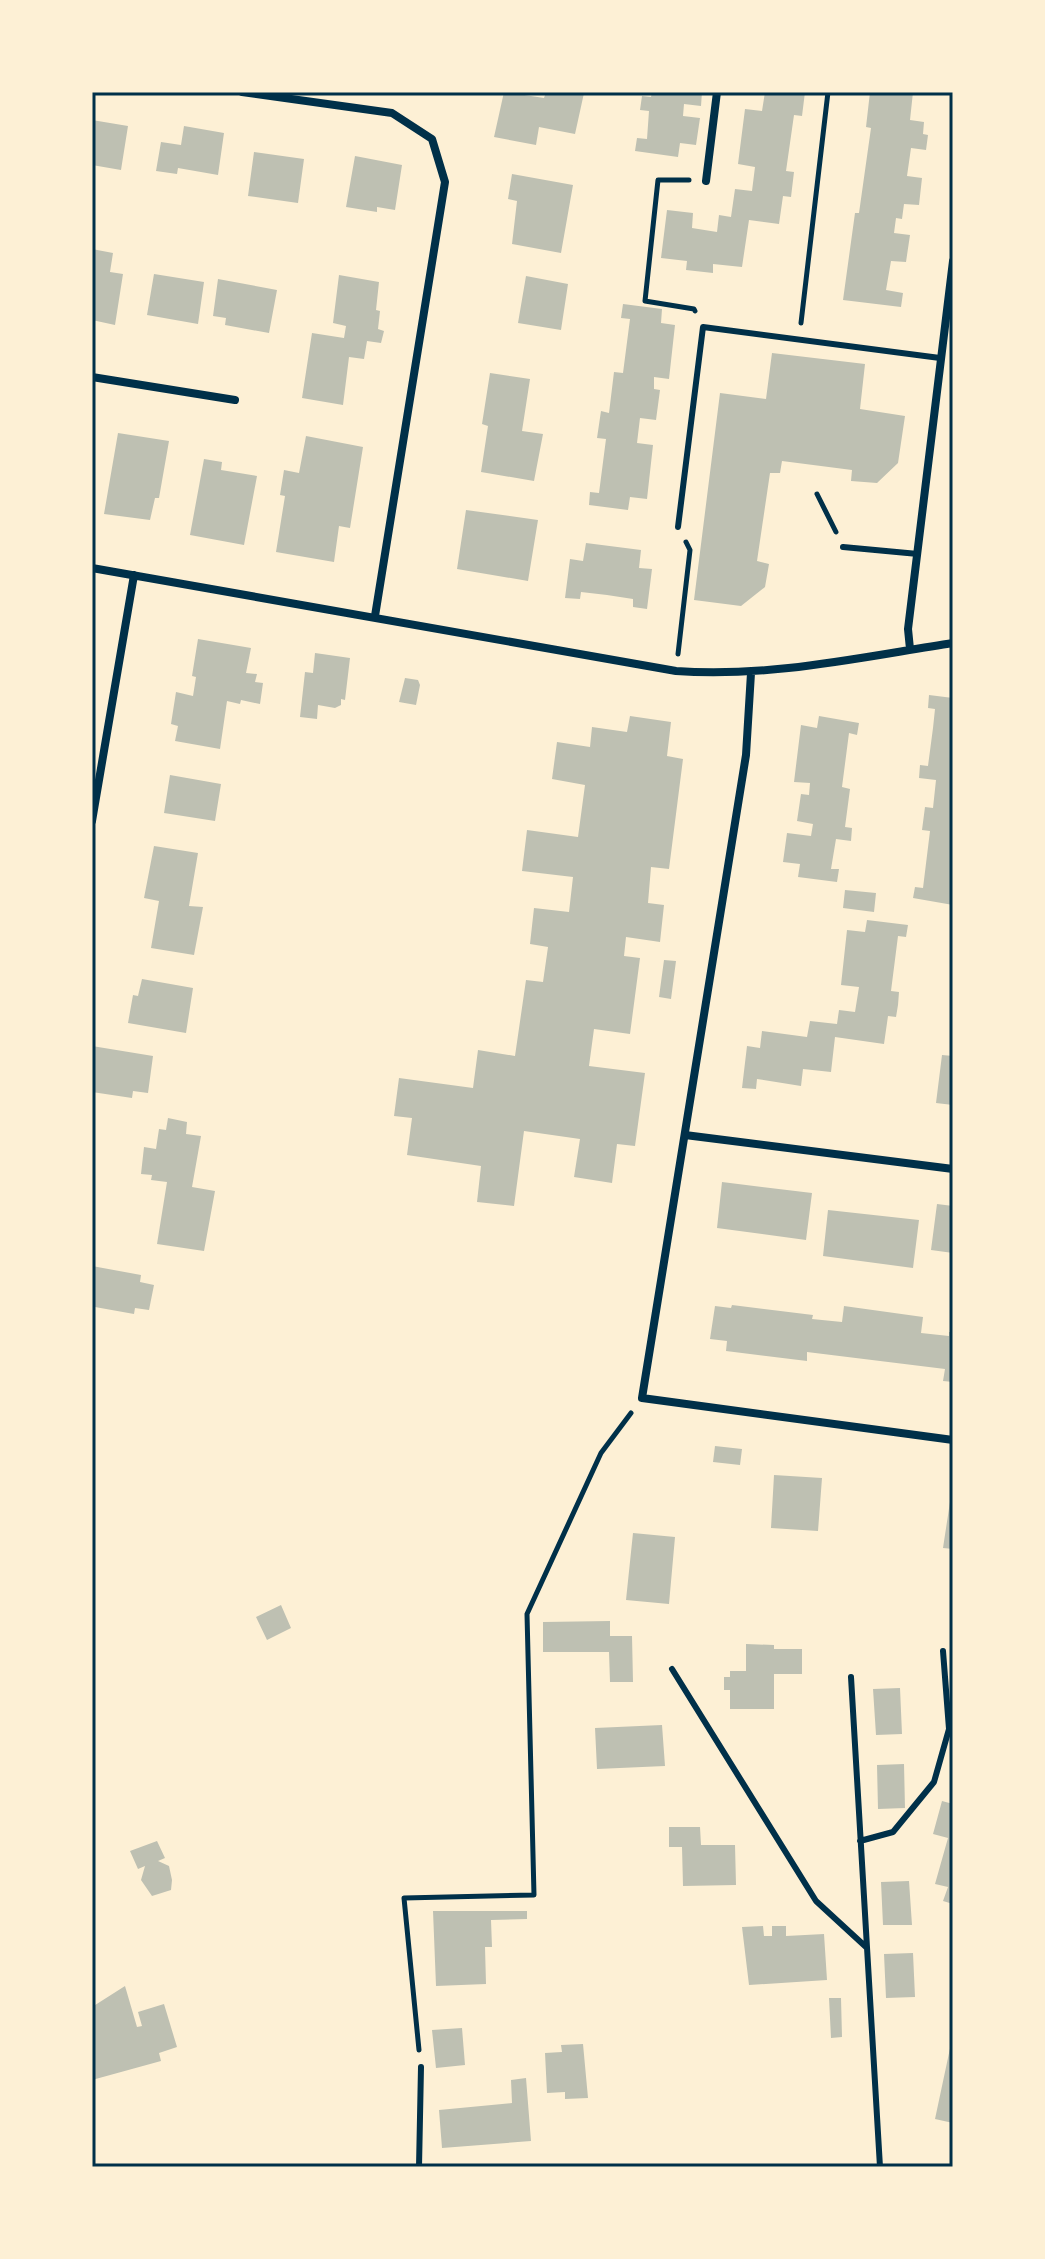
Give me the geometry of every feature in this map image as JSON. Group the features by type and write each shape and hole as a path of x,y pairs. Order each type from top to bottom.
{"street":[{"path":"242,92 392,113 432,139 445,182 375,616"},
{"path":"706,181 717,92"},
{"path":"910,649 908,629 953,261"},
{"path":"92,377 235,400"},
{"path":"92,568 676,671 751,673 953,643"},
{"path":"92,821 134,575"},
{"path":"751,673 746,755 642,1398 953,1440"},
{"path":"685,1135 953,1169"}],"lane":[{"path":"678,527 703,327 940,358"},
{"path":"843,547 918,554"},
{"path":"860,1841 893,1832 934,1782 949,1729 943,1651"},
{"path":"672,1669 816,1901 867,1947"},
{"path":"851,1677 880,2167"},
{"path":"419,2167 421,2067"}],"path":[{"path":"799,340 828,92"},
{"path":"703,327 694,309 645,301 658,180 706,181"},
{"path":"817,494 843,547"},
{"path":"676,671 690,550 678,527"},
{"path":"421,2067 404,1898 534,1895 527,1614 601,1453 642,1398"}],"building":[{"path":"504,92 544,98 546,92 584,93 575,134 539,127 536,145 494,137"},
{"path":"652,92 702,92 701,106 684,104 683,116 700,118 696,145 680,143 678,157 635,151 637,138 647,139 649,111 640,110 642,96 651,97"},
{"path":"765,92 805,92 802,116 794,115 786,171 794,172 791,197 783,196 779,224 749,220 742,267 713,264 713,273 686,270 687,261 661,258 667,210 693,213 692,228 717,232 719,215 731,217 735,189 752,191 755,167 738,164 745,109 762,111"},
{"path":"870,92 913,92 910,120 924,122 923,134 928,135 926,150 911,148 907,176 922,178 919,205 904,204 902,219 896,218 894,233 910,235 906,262 891,261 886,290 903,293 901,307 843,300 871,128 866,127"},
{"path":"92,120 128,126 121,170 92,165"},
{"path":"184,126 224,133 218,175 178,168 177,174 156,171 161,142 181,145"},
{"path":"254,152 304,159 298,203 248,196"},
{"path":"355,156 402,165 395,210 377,207 377,212 346,207"},
{"path":"512,174 573,185 561,253 512,244 517,201 508,199"},
{"path":"92,249 113,253 110,272 123,274 115,325 92,320"},
{"path":"154,274 204,282 198,324 147,315"},
{"path":"339,275 379,282 376,310 380,311 378,329 384,331 381,343 367,341 364,359 349,357 343,405 302,398 312,333 344,338 346,326 333,323"},
{"path":"526,276 568,284 561,330 518,323"},
{"path":"218,279 277,290 269,333 225,325 226,318 213,316"},
{"path":"623,304 662,309 661,323 675,325 669,379 654,377 654,389 660,390 656,420 640,418 637,443 653,445 647,499 630,497 628,510 589,505 590,492 599,493 606,439 597,438 601,411 609,413 614,372 623,373 630,319 621,318"},
{"path":"772,353 865,364 860,409 905,416 898,463 877,483 851,481 852,470 782,461 780,473 770,473 757,561 769,564 765,587 741,606 694,600 720,393 766,399"},
{"path":"490,373 530,379 522,431 543,434 534,481 481,472 488,426 482,424"},
{"path":"118,433 169,441 159,498 155,498 150,520 104,514"},
{"path":"306,436 363,447 350,528 339,526 334,562 276,552 285,496 280,495 284,470 299,473"},
{"path":"204,459 222,462 221,470 257,476 244,545 190,535"},
{"path":"466,510 538,520 528,581 457,569"},
{"path":"586,543 641,550 639,568 652,569 647,609 633,607 633,599 607,595 581,592 580,599 565,598 570,559 583,561"},
{"path":"198,639 251,648 246,673 257,674 255,682 263,683 260,704 227,701 220,749 175,741 178,726 171,724 176,692 193,696 196,677 192,676"},
{"path":"315,653 350,658 345,700 341,699 341,705 335,708 318,705 317,719 300,717 305,672 313,673"},
{"path":"405,678 418,680 416,705 399,702"},
{"path":"929,695 953,698 953,905 913,898 915,887 923,888 930,831 922,830 925,807 933,808 936,780 919,778 920,765 928,766 933,728 935,709 928,708"},
{"path":"630,716 671,722 667,756 683,759 669,869 651,867 648,903 664,905 660,942 626,937 624,956 640,958 630,1034 594,1029 589,1066 645,1073 635,1146 617,1144 612,1183 574,1177 580,1139 524,1131 514,1206 477,1202 481,1166 407,1155 412,1118 394,1116 399,1078 473,1088 478,1050 515,1056 526,980 543,982 548,947 530,944 534,908 569,912 573,877 522,871 527,830 578,837 585,785 552,779 557,742 590,747 592,727 627,732"},
{"path":"819,716 859,723 857,735 849,733 842,787 850,789 845,827 852,828 851,841 836,839 831,869 839,869 837,882 798,877 800,864 783,862 787,833 811,836 813,824 797,821 801,794 809,795 810,783 794,782 801,725 817,728"},
{"path":"170,775 221,784 215,821 164,813"},
{"path":"154,846 198,853 189,906 203,907 194,955 151,948 159,901 144,898"},
{"path":"845,890 876,893 874,912 843,908"},
{"path":"867,920 908,925 906,937 898,936 891,991 899,992 898,1005 896,1017 888,1016 884,1044 835,1037 831,1072 803,1069 801,1086 757,1079 756,1089 742,1088 747,1046 760,1048 762,1031 807,1037 810,1021 837,1024 839,1010 855,1012 859,987 841,985 847,930 865,932"},
{"path":"664,960 676,961 671,999 659,997"},
{"path":"142,979 193,988 186,1033 128,1023 133,995 138,996"},
{"path":"92,1046 153,1056 148,1093 133,1091 132,1098 92,1092"},
{"path":"942,1055 953,1056 953,1105 936,1103"},
{"path":"168,1118 187,1122 186,1134 201,1136 192,1187 215,1191 204,1251 157,1244 167,1182 151,1180 152,1175 141,1174 144,1147 156,1149 159,1129 166,1130"},
{"path":"722,1182 812,1193 806,1240 717,1228"},
{"path":"937,1204 953,1206 953,1253 931,1250"},
{"path":"828,1210 919,1220 913,1268 823,1256"},
{"path":"92,1266 141,1275 140,1282 154,1285 149,1310 135,1308 134,1314 95,1307 92,1313"},
{"path":"732,1305 813,1315 812,1319 842,1322 844,1306 923,1317 921,1333 949,1336 949,1332 953,1332 953,1382 943,1381 945,1369 807,1352 807,1361 726,1351 727,1341 710,1339 715,1306 731,1308"},
{"path":"715,1446 742,1449 740,1465 713,1462"},
{"path":"774,1475 822,1478 818,1531 771,1528"},
{"path":"950,1502 953,1503 953,1549 943,1548"},
{"path":"633,1533 675,1537 669,1604 626,1600"},
{"path":"281,1605 291,1628 267,1640 256,1617"},
{"path":"610,1621 610,1636 632,1636 633,1682 610,1682 609,1652 543,1652 543,1622"},
{"path":"746,1644 774,1645 774,1649 802,1649 802,1674 774,1674 774,1709 730,1709 730,1690 724,1690 724,1677 730,1677 730,1671 746,1671"},
{"path":"900,1688 902,1734 876,1735 873,1689"},
{"path":"662,1725 665,1766 597,1769 595,1728"},
{"path":"904,1764 905,1808 878,1809 877,1765"},
{"path":"942,1801 953,1804 953,1904 943,1901 948,1887 935,1884 948,1838 933,1834"},
{"path":"669,1827 700,1827 701,1845 735,1845 736,1885 683,1886 682,1847 669,1847"},
{"path":"157,1841 165,1858 158,1861 169,1866 172,1880 171,1890 152,1896 141,1880 145,1866 138,1869 130,1851"},
{"path":"909,1881 912,1925 883,1925 881,1882"},
{"path":"433,1911 527,1911 527,1919 491,1920 492,1947 485,1947 486,1984 436,1986"},
{"path":"763,1926 764,1936 772,1936 772,1926 786,1926 786,1936 824,1934 827,1980 749,1985 742,1927"},
{"path":"913,1953 915,1997 886,1998 884,1954"},
{"path":"125,1986 137,2027 142,2026 138,2012 164,2004 177,2047 159,2053 161,2061 92,2080 92,2007"},
{"path":"829,1998 841,1998 842,2037 831,2038"},
{"path":"462,2028 465,2065 436,2068 432,2030"},
{"path":"953,2039 953,2123 935,2119"},
{"path":"583,2044 588,2098 565,2099 565,2092 547,2093 545,2053 562,2052 561,2045"},
{"path":"526,2078 531,2141 442,2148 439,2110 512,2103 511,2080"}]}
